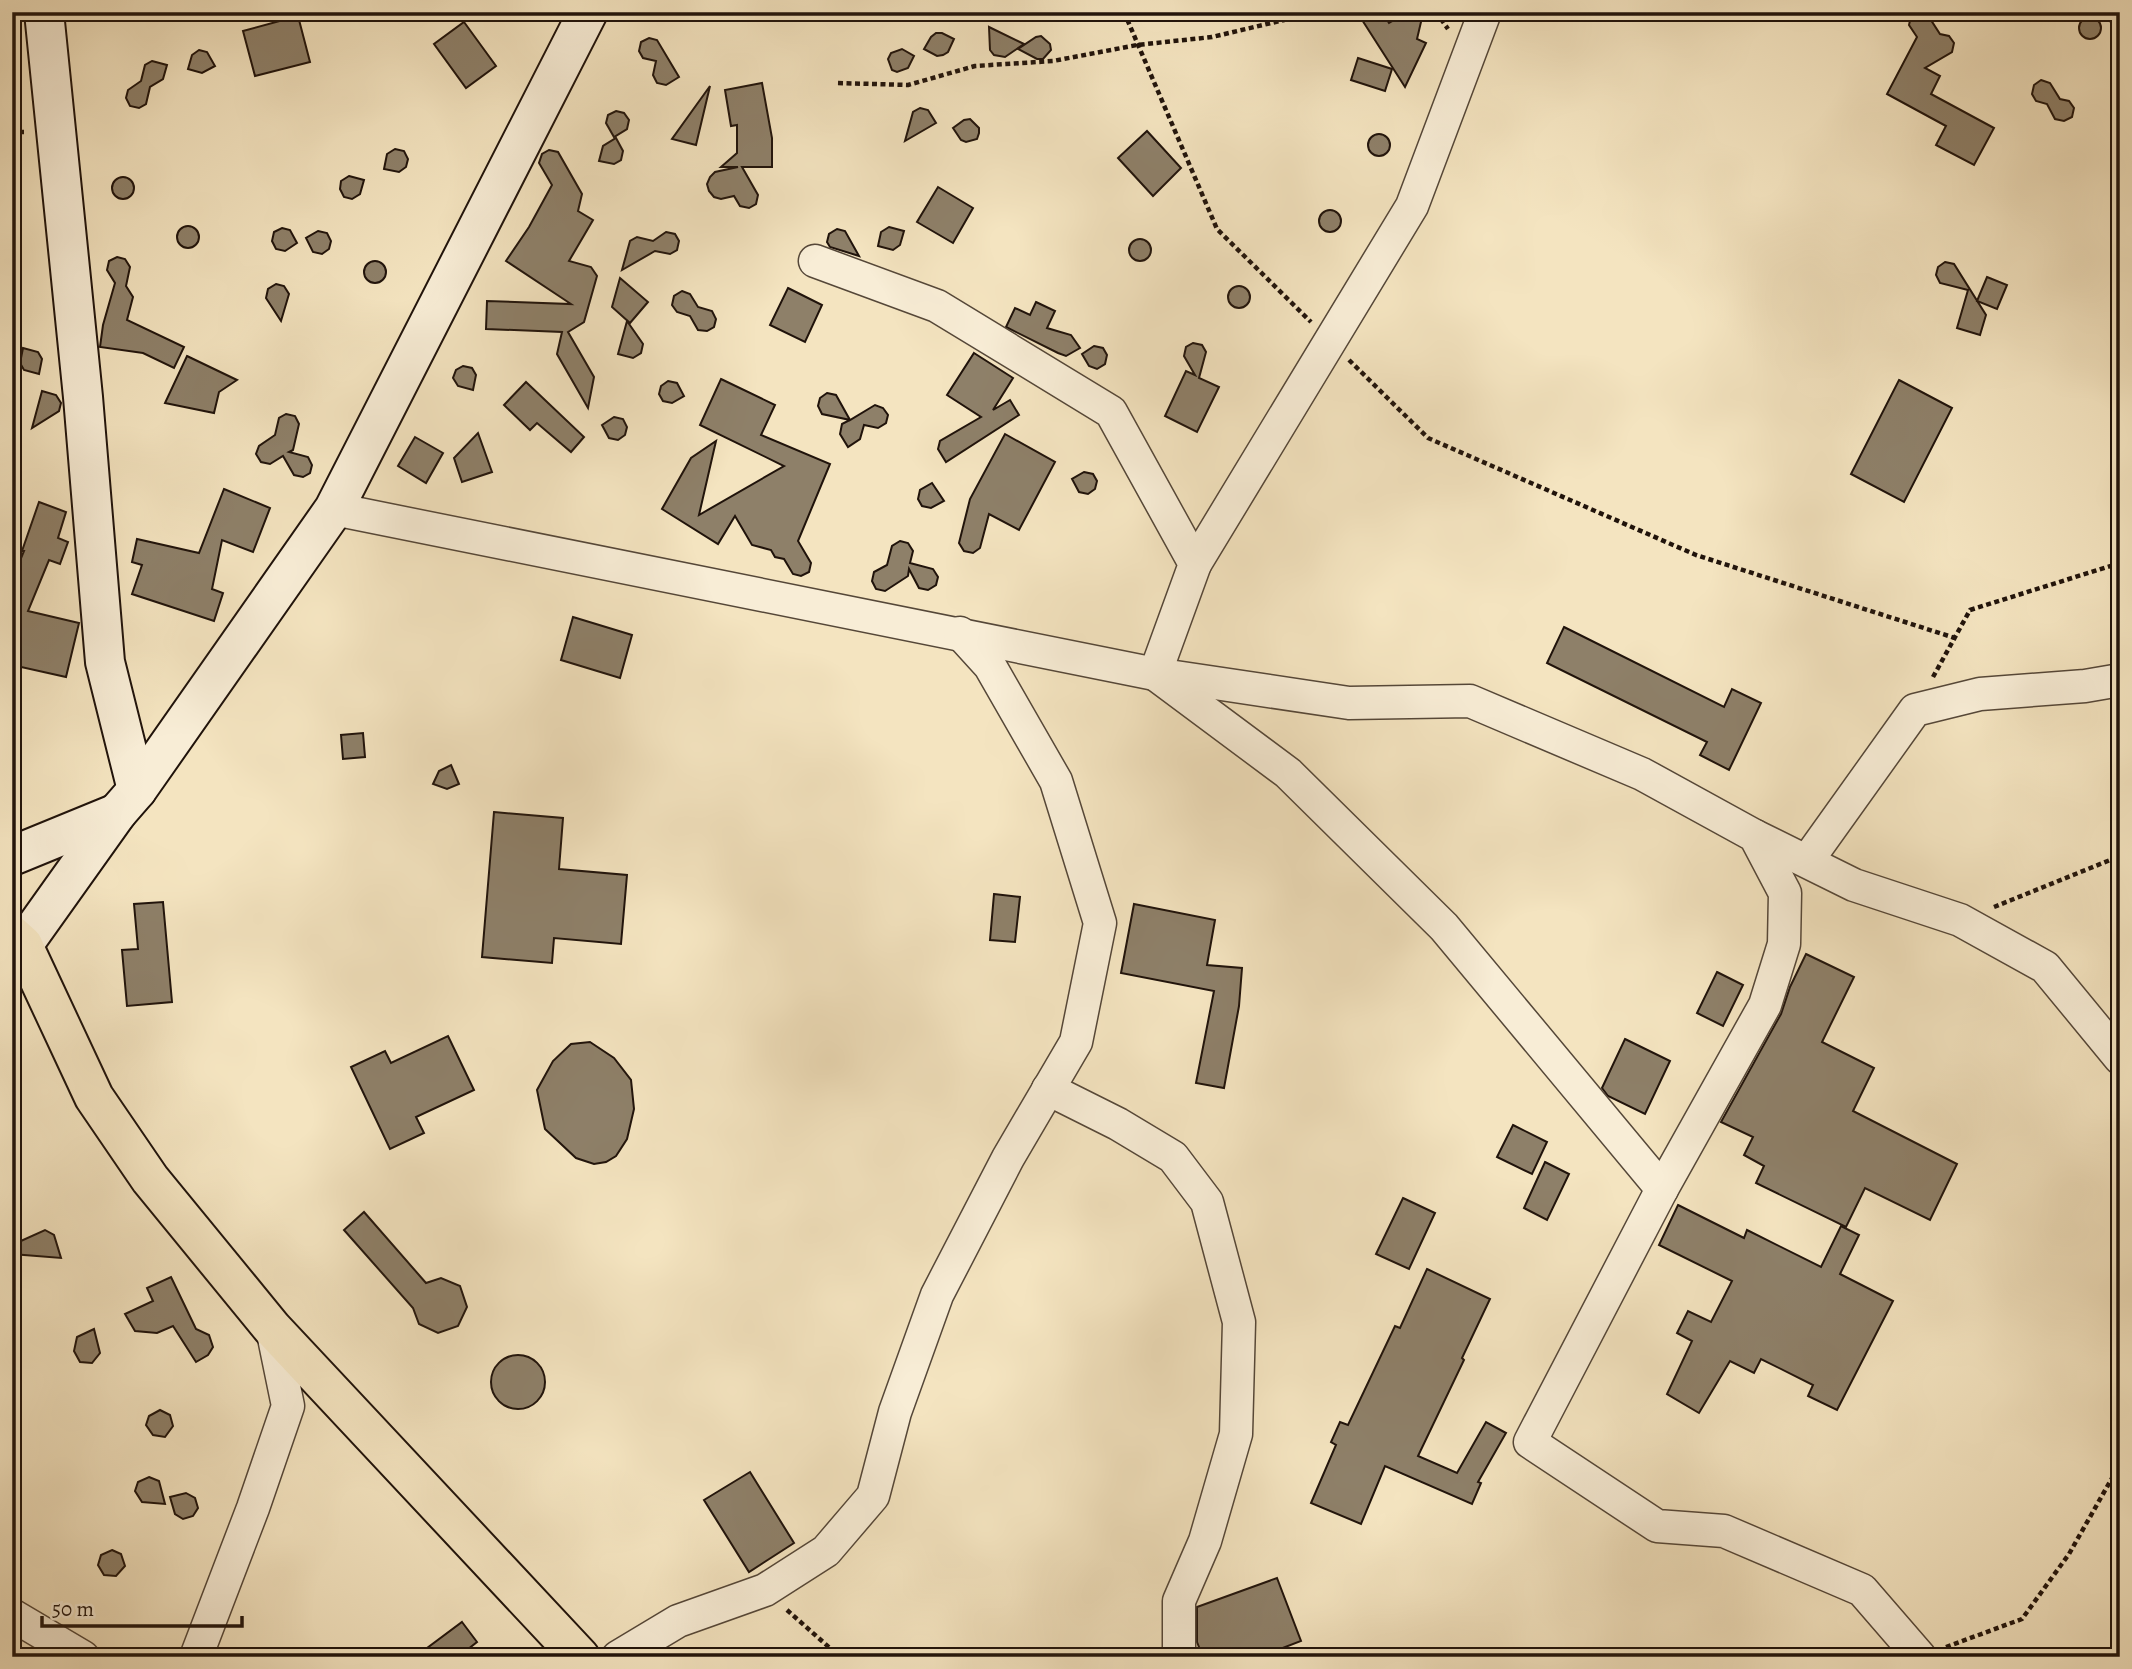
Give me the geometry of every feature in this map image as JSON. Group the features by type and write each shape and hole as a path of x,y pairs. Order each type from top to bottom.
{"main road":[{"path":"16,943 94,1097 150,1180 272,1328 580,1657"}],"street":[{"path":"44,12 83,397 105,662 127,802"},
{"path":"16,943 127,802 334,509 588,12"},
{"path":"1155,674 1195,564 1412,206 1485,12"},
{"path":"815,261 937,306 1111,412 1195,564"},
{"path":"334,509 1155,674 1349,703 1470,701 1642,774 1755,836 1854,885 1960,920 2045,967 2120,1058"},
{"path":"618,1657 678,1621 765,1590 827,1551 873,1496 895,1412 937,1295 1008,1158 1076,1042 1100,923 1056,781 990,666 960,633"},
{"path":"1155,674 1289,773 1444,927 1662,1189"},
{"path":"1807,861 1916,710 1980,694 2085,686 2120,680"},
{"path":"12,856 127,802"},
{"path":"1755,836 1785,893 1784,944 1765,1005 1662,1189 1530,1442 1657,1526 1724,1531 1861,1590 1933,1652"},
{"path":"1048,1089 1118,1124 1173,1157 1207,1202 1238,1322 1236,1434 1205,1541 1179,1601 1179,1657"},
{"path":"196,1657 253,1508 288,1406 272,1328"},
{"path":"12,1615 83,1657"}],"path":[{"path":"1124,12 1217,229 1428,438 1696,555 1955,638"},
{"path":"838,83 908,85 975,66 1054,61 1137,45 1212,37 1307,12"},
{"path":"2108,12 2120,42"},
{"path":"1916,710 1970,610 2120,563"},
{"path":"1960,920 2120,856"},
{"path":"1933,1652 2022,1619 2069,1554 2120,1464"},
{"path":"765,1590 840,1657"}],"building":[{"path":"1357,12 1382,12 1389,23 1408,12 1416,14 1421,22 1417,39 1426,43 1405,87"},
{"path":"1918,12 1927,14 1940,34 1949,36 1954,43 1952,52 1925,68 1940,76 1931,94 1994,128 1974,165 1936,145 1946,126 1887,94 1917,37 1909,25 1911,16"},
{"path":"298,16 310,62 255,76 243,31"},
{"path":"2090,17 2098,20 2101,28 2098,36 2090,39 2082,36 2079,28 2082,20"},
{"path":"464,22 496,66 466,88 434,44"},
{"path":"989,27 1024,44 1005,57 994,55 990,50"},
{"path":"936,33 954,39 948,52 943,55 937,56 924,49"},
{"path":"1041,36 1050,44 1051,50 1043,59 1037,59 1018,49 1036,37"},
{"path":"649,38 657,40 679,77 666,85 657,83 653,75 656,61 643,58 639,51 641,42"},
{"path":"902,49 914,56 908,68 897,72 892,70 888,59 891,53"},
{"path":"199,50 207,52 215,66 202,73 188,69 192,55"},
{"path":"1358,58 1392,69 1385,91 1351,80"},
{"path":"152,61 167,65 163,79 150,87 146,104 139,108 130,106 126,98 128,90 141,81 145,65"},
{"path":"2041,80 2050,83 2060,99 2069,101 2074,108 2072,117 2064,121 2055,119 2047,104 2036,101 2032,94 2034,85"},
{"path":"762,83 772,138 772,167 742,167 758,195 756,204 749,208 740,206 734,196 721,199 714,197 707,184 715,172 738,167 721,167 737,153 737,125 731,126 725,90"},
{"path":"710,86 696,145 672,139"},
{"path":"920,108 928,110 936,123 905,141 913,112"},
{"path":"616,111 624,113 629,120 627,129 614,137 606,123 608,115"},
{"path":"970,119 979,128 979,133 977,139 966,142 961,140 953,128"},
{"path":"1147,131 1181,168 1153,196 1118,158"},
{"path":"1379,134 1387,137 1390,145 1387,153 1379,156 1371,153 1368,145 1371,137"},
{"path":"616,138 623,151 621,160 614,164 599,161 603,146"},
{"path":"395,149 404,151 408,159 406,167 399,172 384,169 387,154"},
{"path":"549,150 558,152 582,194 578,211 593,220 569,261 591,267 597,276 584,322 568,332 594,377 588,408 557,354 562,332 486,329 487,301 571,304 506,261 552,185 539,163 542,154"},
{"path":"349,176 364,180 360,194 352,199 344,197 340,189 341,181"},
{"path":"123,177 131,180 134,188 131,196 123,199 115,196 112,188 115,180"},
{"path":"938,187 973,208 953,243 917,222"},
{"path":"1330,210 1338,213 1341,221 1338,229 1330,232 1322,229 1319,221 1322,213"},
{"path":"188,226 196,229 199,237 196,245 188,248 180,245 177,237 180,229"},
{"path":"889,227 904,231 900,245 893,250 878,246 881,232"},
{"path":"282,228 290,230 297,243 285,251 276,249 272,241 274,232"},
{"path":"837,229 845,231 859,256 830,247 827,242 829,234"},
{"path":"318,231 327,233 331,241 329,249 322,254 313,252 306,238"},
{"path":"666,232 675,234 679,241 677,250 670,254 655,251 622,270 630,241 637,237 653,241"},
{"path":"1140,239 1148,242 1151,250 1148,258 1140,261 1132,258 1129,250 1132,242"},
{"path":"117,257 125,259 130,267 126,286 133,297 127,320 184,347 174,368 143,353 100,347 115,283 107,270 109,261"},
{"path":"375,261 383,264 386,272 383,280 375,283 367,280 364,272 367,264"},
{"path":"1945,262 1954,264 1986,315 1980,335 1957,328 1968,290 1940,283 1936,275 1938,267"},
{"path":"1987,277 2007,285 1997,309 1977,301"},
{"path":"620,278 648,302 630,323 612,307"},
{"path":"276,284 284,286 289,294 281,321 266,298 268,289"},
{"path":"1239,286 1247,289 1250,297 1247,305 1239,308 1231,305 1228,297 1231,289"},
{"path":"788,288 822,305 805,342 770,325"},
{"path":"682,291 690,294 698,307 712,311 716,319 714,327 707,331 698,330 690,316 677,312 672,305 674,296"},
{"path":"1036,302 1055,311 1047,328 1071,335 1080,348 1066,356 1006,327 1015,308 1030,315"},
{"path":"627,321 643,344 641,353 633,358 618,354"},
{"path":"1193,343 1202,345 1206,352 1199,378 1219,387 1197,432 1165,416 1186,371 1195,375 1184,356 1186,347"},
{"path":"1094,346 1103,348 1107,355 1105,364 1097,369 1089,366 1082,354"},
{"path":"23,348 38,352 42,359 39,374 24,370 20,363"},
{"path":"974,353 1013,378 993,410 1010,400 1019,415 946,462 938,449 940,441 981,417 947,395"},
{"path":"187,356 237,380 219,392 214,413 165,403"},
{"path":"463,366 472,368 476,375 473,390 458,386 453,378 456,370"},
{"path":"721,379 775,405 761,435 830,464 798,541 811,563 809,572 801,576 793,574 784,559 775,557 771,550 752,545 735,516 718,544 662,509 691,458 716,441 699,515 784,466 700,425"},
{"path":"1899,380 1952,408 1904,502 1851,474"},
{"path":"668,381 677,383 684,396 672,403 663,401 659,394 661,386"},
{"path":"526,382 584,437 571,452 537,423 530,430 504,405"},
{"path":"42,391 56,395 61,403 59,411 32,428"},
{"path":"827,393 836,395 850,420 822,414 818,406 820,398"},
{"path":"875,405 883,408 888,415 886,423 878,428 864,425 860,439 848,447 840,434 842,424"},
{"path":"286,414 295,416 299,424 293,450 289,452 308,457 312,465 310,473 303,477 294,475 283,456 270,464 261,462 256,454 259,446 275,435 279,418"},
{"path":"614,417 623,419 627,427 625,435 618,440 609,438 602,425"},
{"path":"478,433 492,472 462,482 454,458"},
{"path":"1005,434 1055,462 1019,530 989,514 980,548 973,553 964,551 959,543 970,499"},
{"path":"415,437 443,453 426,483 398,466"},
{"path":"1084,472 1093,474 1097,481 1095,489 1088,494 1079,492 1072,479"},
{"path":"932,483 944,501 931,508 922,506 918,499 920,490"},
{"path":"224,489 270,508 253,552 222,540 212,589 223,593 214,621 132,594 142,565 132,562 137,539 199,553"},
{"path":"39,502 66,512 58,538 68,542 60,564 49,560 28,611 79,623 66,677 12,665 12,580"},
{"path":"900,541 908,543 913,551 910,563 933,569 938,577 936,585 928,590 919,588 909,569 908,576 885,591 876,589 872,581 874,572 887,565 892,546"},
{"path":"573,617 632,635 620,678 561,660"},
{"path":"1564,627 1724,707 1732,689 1761,703 1729,770 1700,755 1707,742 1547,663"},
{"path":"363,733 365,757 343,759 341,735"},
{"path":"451,765 459,784 447,789 433,784 439,771"},
{"path":"494,812 563,818 559,869 627,875 621,944 554,938 552,963 482,957"},
{"path":"994,894 1020,897 1015,942 990,940"},
{"path":"163,902 172,1002 127,1006 122,950 138,949 134,904"},
{"path":"1134,904 1215,920 1207,965 1242,968 1239,1006 1224,1088 1196,1083 1214,991 1121,973"},
{"path":"1806,954 1854,977 1822,1042 1874,1068 1853,1111 1957,1164 1930,1220 1865,1188 1846,1227 1756,1183 1764,1166 1744,1155 1753,1137 1721,1122 1781,1014"},
{"path":"1717,972 1743,985 1723,1026 1697,1013"},
{"path":"448,1036 474,1090 416,1117 424,1133 390,1149 351,1067 385,1051 391,1063"},
{"path":"1625,1039 1670,1061 1645,1114 1608,1096 1602,1088"},
{"path":"590,1042 614,1058 631,1080 634,1109 627,1139 616,1156 606,1162 594,1164 576,1158 545,1129 537,1090 553,1061 571,1044"},
{"path":"1513,1125 1547,1142 1532,1174 1497,1157"},
{"path":"1545,1162 1569,1174 1547,1220 1524,1208"},
{"path":"1403,1198 1435,1213 1409,1269 1376,1254"},
{"path":"1678,1205 1744,1238 1747,1230 1821,1267 1841,1226 1859,1235 1840,1274 1893,1301 1837,1410 1808,1396 1813,1385 1761,1359 1754,1373 1730,1361 1699,1413 1667,1394 1692,1341 1677,1333 1688,1311 1711,1322 1732,1281 1659,1245"},
{"path":"364,1212 426,1283 441,1278 460,1286 467,1307 458,1326 438,1333 419,1324 413,1308 344,1230"},
{"path":"45,1230 54,1235 61,1258 12,1254 12,1245"},
{"path":"1427,1269 1490,1299 1418,1456 1457,1473 1486,1422 1506,1433 1478,1482 1481,1483 1472,1504 1385,1466 1361,1524 1311,1503 1336,1445 1331,1442 1340,1422 1348,1425 1395,1326 1400,1328"},
{"path":"171,1277 196,1329 209,1335 213,1347 208,1355 196,1362 173,1326 157,1333 135,1331 125,1314 153,1301 147,1288"},
{"path":"94,1329 100,1353 92,1363 80,1362 74,1351 77,1337"},
{"path":"518,1355 537,1363 545,1382 537,1401 518,1409 499,1401 491,1382 499,1363"},
{"path":"160,1410 170,1415 173,1426 165,1437 153,1435 146,1425 149,1416"},
{"path":"750,1472 794,1543 749,1572 704,1500"},
{"path":"149,1477 159,1481 165,1504 142,1502 135,1491 138,1482"},
{"path":"186,1493 195,1498 198,1508 193,1516 183,1519 175,1514 170,1497"},
{"path":"112,1550 121,1554 125,1566 116,1576 104,1575 98,1565 101,1555"},
{"path":"1277,1578 1301,1641 1259,1657 1203,1657 1197,1642 1197,1607"},
{"path":"462,1622 477,1642 458,1657 415,1657"}]}
